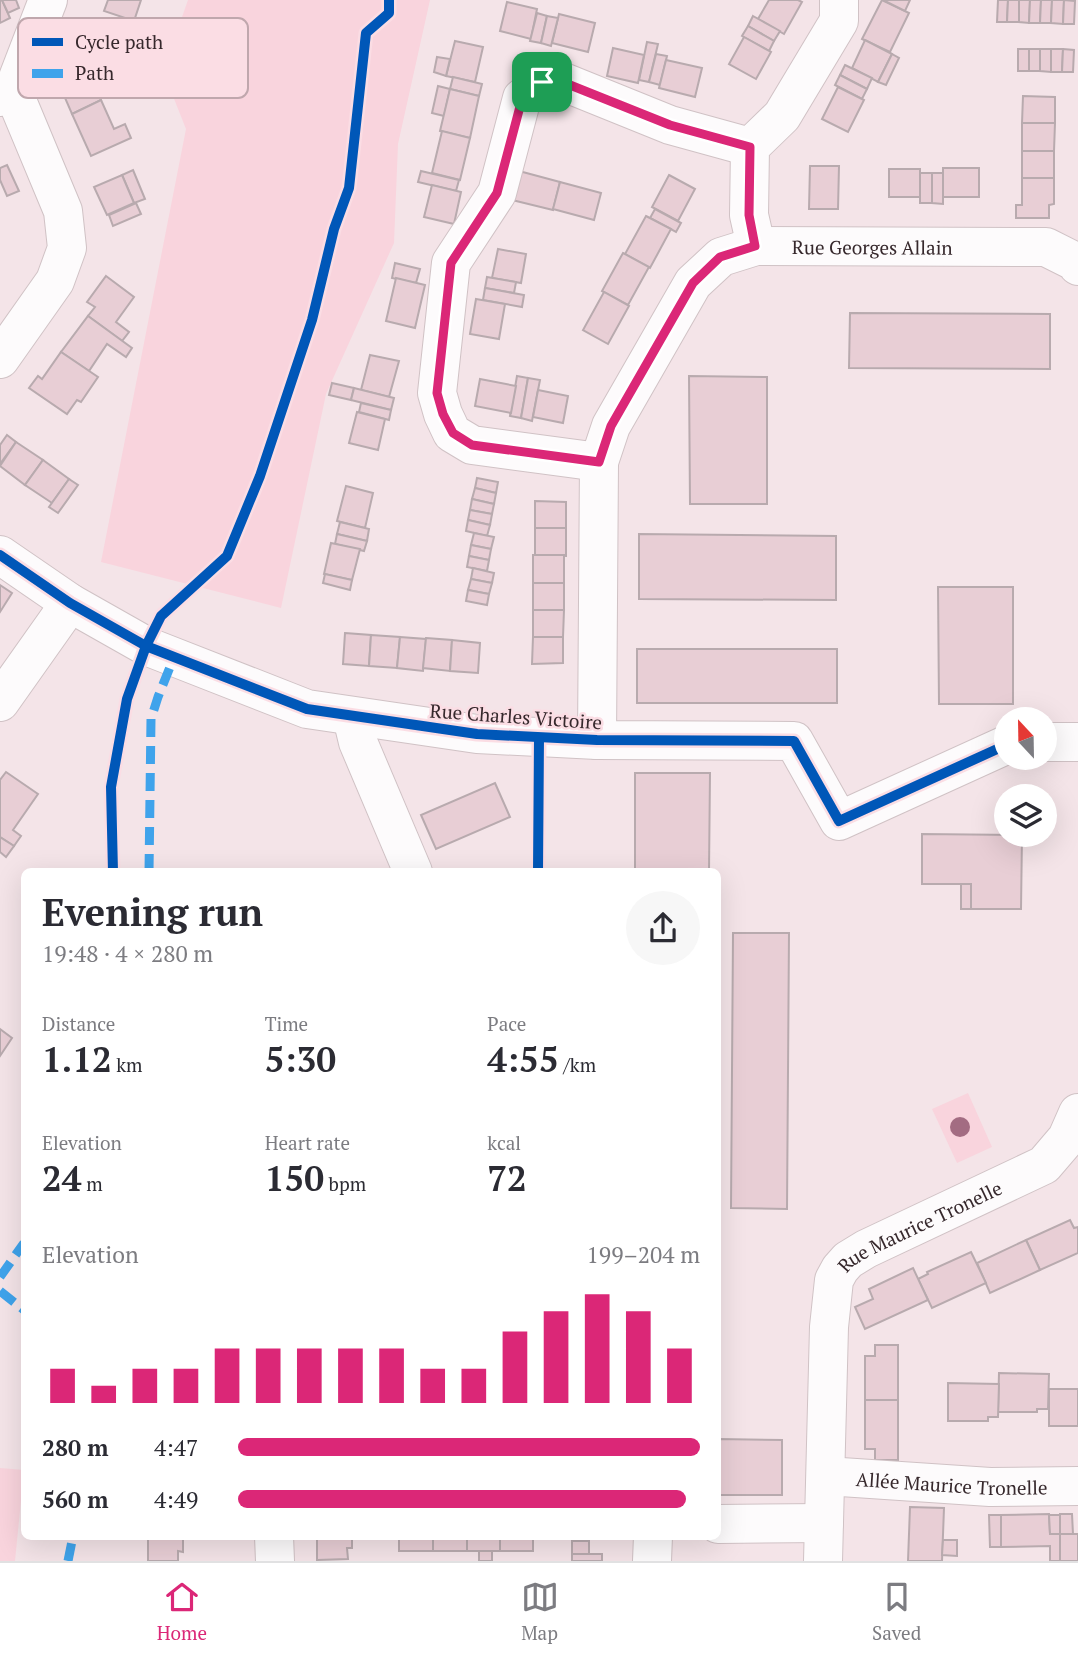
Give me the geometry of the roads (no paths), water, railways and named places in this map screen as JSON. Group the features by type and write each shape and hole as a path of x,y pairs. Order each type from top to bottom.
{"street":[{"path":"40,18 48,0"},
{"path":"755,246 749,215 750,147 782,116 839,21 839,0"},
{"path":"0,359 55,281 67,248 63,211 7,94 18,69"},
{"path":"599,462 472,445 453,433 443,414 437,393 451,263 497,193 522,99 542,82 565,83 670,125 750,147"},
{"name":"Rue Georges Allain","path":"597,740 599,462 611,426 693,283 720,257 755,246 1046,247 1074,250"},
{"name":"Rue Charles Victoire","path":"0,555 70,603 146,646 307,709 477,734 597,740 794,741 839,821 994,750"},
{"path":"0,702 70,603"},
{"path":"352,717 358,742 411,868"},
{"path":"1057,742 1078,742"},
{"name":"Rue Maurice Tronelle","path":"823,1561 829,1327 834,1279 848,1260 866,1249 1044,1165 1074,1133"},
{"name":"Allée Maurice Tronelle","path":"826,1476 990,1486 1078,1486"},
{"path":"721,1524 824,1523"},
{"path":"274,1540 275,1561"},
{"path":"652,1561 653,1540"}]}
